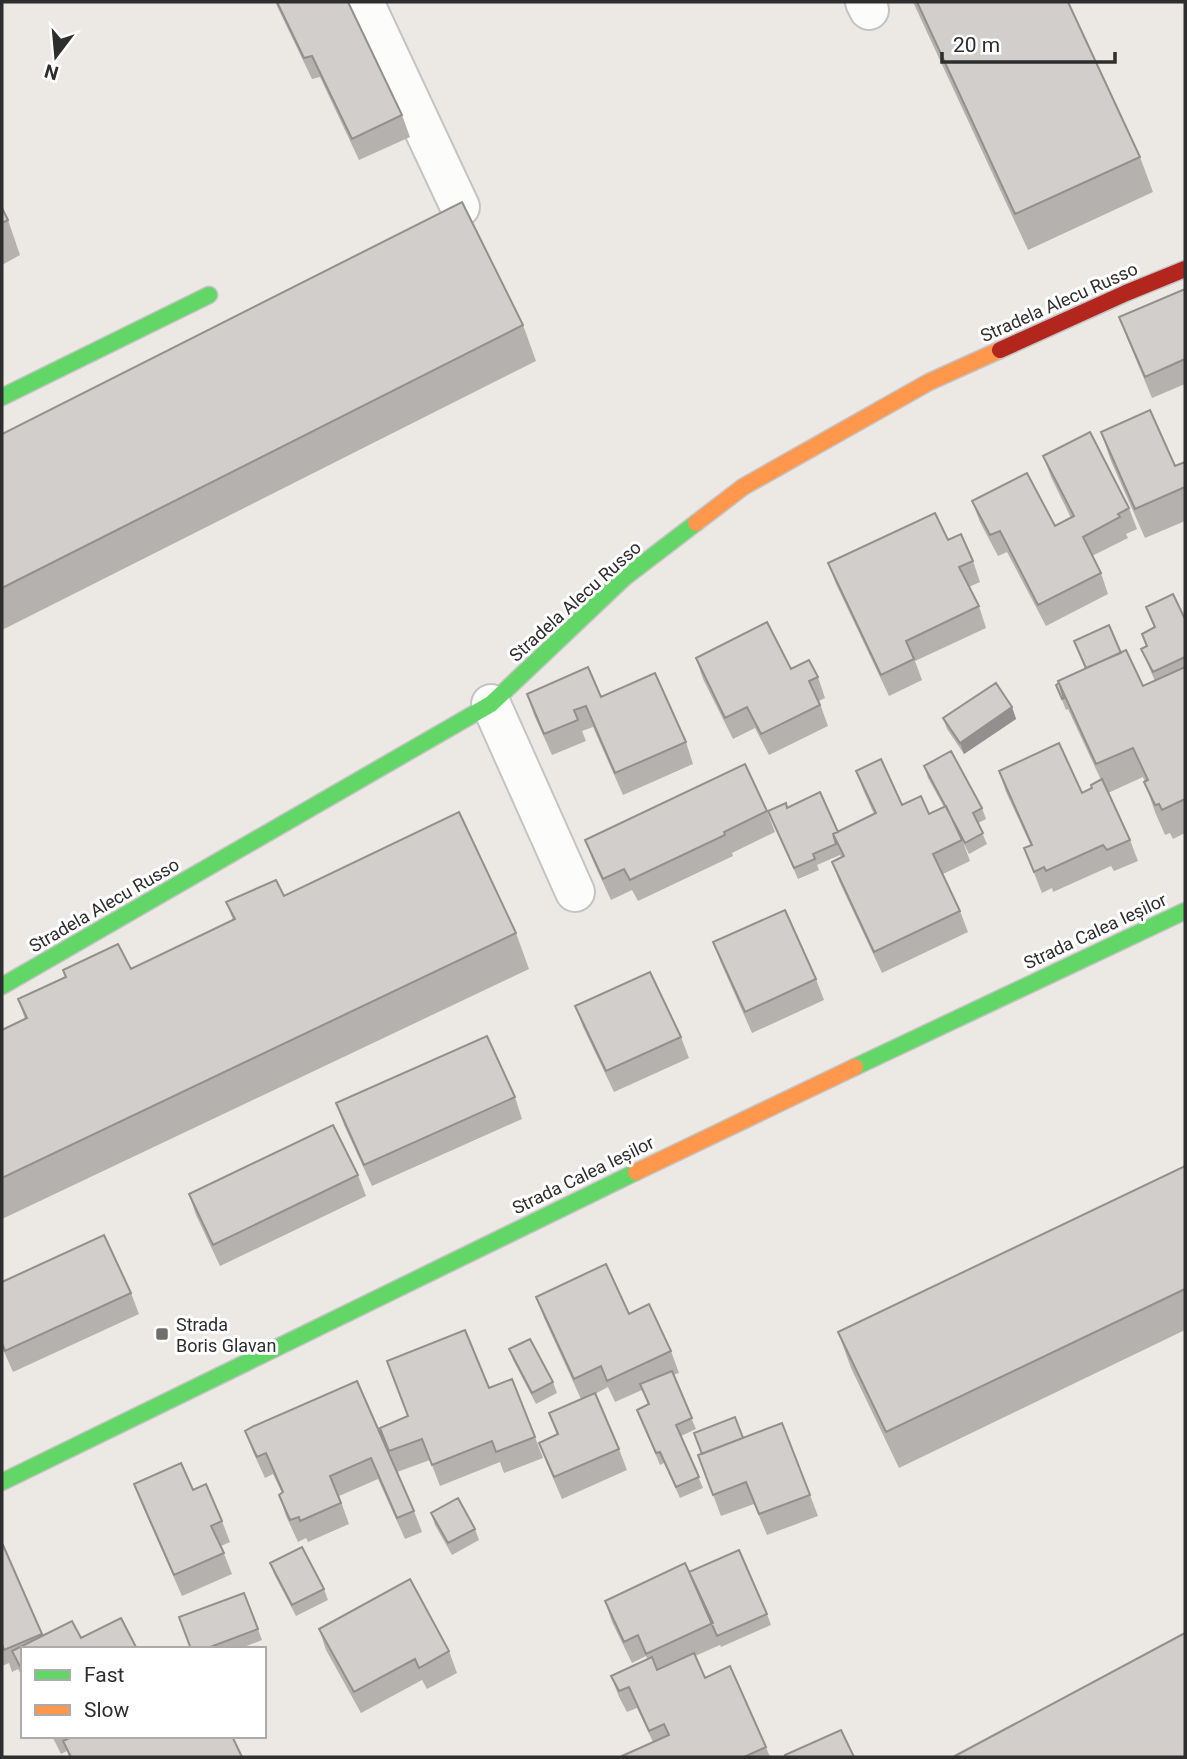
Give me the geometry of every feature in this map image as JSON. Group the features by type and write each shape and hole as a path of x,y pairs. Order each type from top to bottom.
{"street":[{"path":"364,2 460,207"},
{"name":"Stradela Alecu Russo","path":"2,986 492,704 624,578 743,488 929,382 1114,298 1185,269"},
{"path":"2,397 209,295"},
{"path":"492,704 575,892"},
{"name":"Strada Calea Ieșilor","path":"2,1482 566,1204 1185,911"}],"building":[{"path":"277,2 348,2 402,115 352,139 312,56 304,58"},
{"path":"917,2 1068,2 1140,157 1015,214"},
{"path":"462,202 523,325 2,588 2,434"},
{"path":"2,208 8,220 2,223"},
{"path":"1185,289 1185,359 1145,377 1119,317"},
{"path":"1150,410 1175,466 1185,462 1185,487 1135,509 1101,432"},
{"path":"1090,432 1129,508 1118,514 1120,517 1083,537 1101,573 1038,605 1000,531 990,535 972,501 1027,473 1055,526 1074,516 1043,456"},
{"path":"935,513 948,540 961,534 973,561 959,567 979,606 906,641 914,659 881,675 828,563"},
{"path":"1173,594 1185,619 1185,657 1153,672 1141,649 1147,646 1142,634 1155,627 1146,607"},
{"path":"767,622 791,669 809,660 818,677 809,681 820,705 761,734 747,707 725,718 696,658"},
{"path":"1109,625 1121,653 1086,668 1074,641"},
{"path":"1126,650 1143,686 1185,667 1185,799 1162,810 1159,804 1155,805 1144,782 1148,780 1133,748 1096,764 1058,681"},
{"path":"588,667 601,697 655,673 686,742 615,773 586,706 574,710 578,720 544,734 527,694"},
{"path":"996,683 1012,707 960,743 943,718"},
{"path":"1059,683 1064,698 1062,699 1056,685"},
{"path":"1059,743 1082,793 1102,779 1130,840 1107,850 1103,845 1046,871 1044,867 1034,872 1024,848 1032,845 999,771"},
{"path":"951,751 982,808 973,813 983,833 965,843 924,766"},
{"path":"881,759 902,805 921,796 929,814 946,806 962,840 933,854 960,911 874,952 832,862 844,856 833,834 876,813 856,771"},
{"path":"745,764 767,811 724,832 725,835 630,880 624,869 603,879 585,840"},
{"path":"820,792 838,832 833,834 836,844 813,854 815,859 794,868 768,811 786,803 787,808"},
{"path":"459,812 516,933 2,1178 2,1030 27,1018 18,999 66,977 63,970 118,944 131,969 235,919 226,902 276,880 284,896"},
{"path":"785,910 816,979 745,1012 713,942"},
{"path":"650,972 681,1037 606,1071 575,1006"},
{"path":"487,1036 515,1097 364,1165 336,1103"},
{"path":"333,1125 358,1175 213,1245 189,1194"},
{"path":"1185,1166 1185,1289 886,1432 838,1332"},
{"path":"104,1235 131,1293 5,1351 2,1343 2,1282"},
{"path":"606,1264 629,1314 649,1304 671,1351 607,1381 601,1366 574,1379 536,1297"},
{"path":"465,1330 489,1388 512,1379 535,1437 496,1452 492,1441 432,1465 422,1439 389,1451 380,1428 408,1416 387,1361"},
{"path":"530,1339 553,1382 532,1393 509,1349"},
{"path":"672,1371 692,1418 676,1425 699,1477 676,1487 660,1452 656,1453 637,1410 649,1404 640,1384"},
{"path":"357,1381 414,1511 397,1518 371,1458 330,1476 341,1503 300,1521 299,1517 290,1520 279,1495 283,1492 266,1453 257,1457 245,1431"},
{"path":"595,1393 619,1449 554,1477 539,1443 558,1434 549,1413"},
{"path":"735,1417 743,1438 702,1454 694,1433"},
{"path":"782,1423 810,1495 759,1514 746,1482 713,1495 698,1455"},
{"path":"181,1463 193,1490 206,1484 222,1521 211,1526 224,1553 174,1575 134,1484"},
{"path":"458,1498 475,1529 448,1543 431,1513"},
{"path":"2,1545 42,1634 4,1650 2,1644"},
{"path":"302,1547 324,1589 292,1605 270,1563"},
{"path":"739,1550 767,1614 717,1636 689,1572"},
{"path":"685,1563 713,1623 646,1654 638,1635 624,1642 605,1601"},
{"path":"410,1579 449,1651 419,1668 415,1659 354,1692 319,1629"},
{"path":"244,1593 258,1629 210,1647 190,1647 179,1617"},
{"path":"121,1618 136,1647 21,1647 21,1668 12,1651 72,1621 81,1638"},
{"path":"1185,1633 1185,1757 953,1757"},
{"path":"694,1653 705,1678 730,1666 766,1747 744,1757 622,1757 669,1735 664,1724 649,1731 629,1687 619,1691 611,1676 652,1657 657,1670"},
{"path":"841,1730 854,1757 785,1755"},
{"path":"70,1738 233,1738 242,1757 71,1757 63,1741"}],"traffic: fast":[{"path":"2,397 209,295"},
{"path":"2,986 491,704 624,578 696,523"},
{"path":"855,1067 1185,911"},
{"path":"2,1482 636,1172"}],"traffic: slow":[{"path":"696,523 743,487 929,382 1000,350"},
{"path":"636,1172 855,1067"}],"traffic: jam":[{"path":"1000,350 1185,269"}],"place":[{"name":"Strada Boris Glavan","path":"162,1334"}]}
